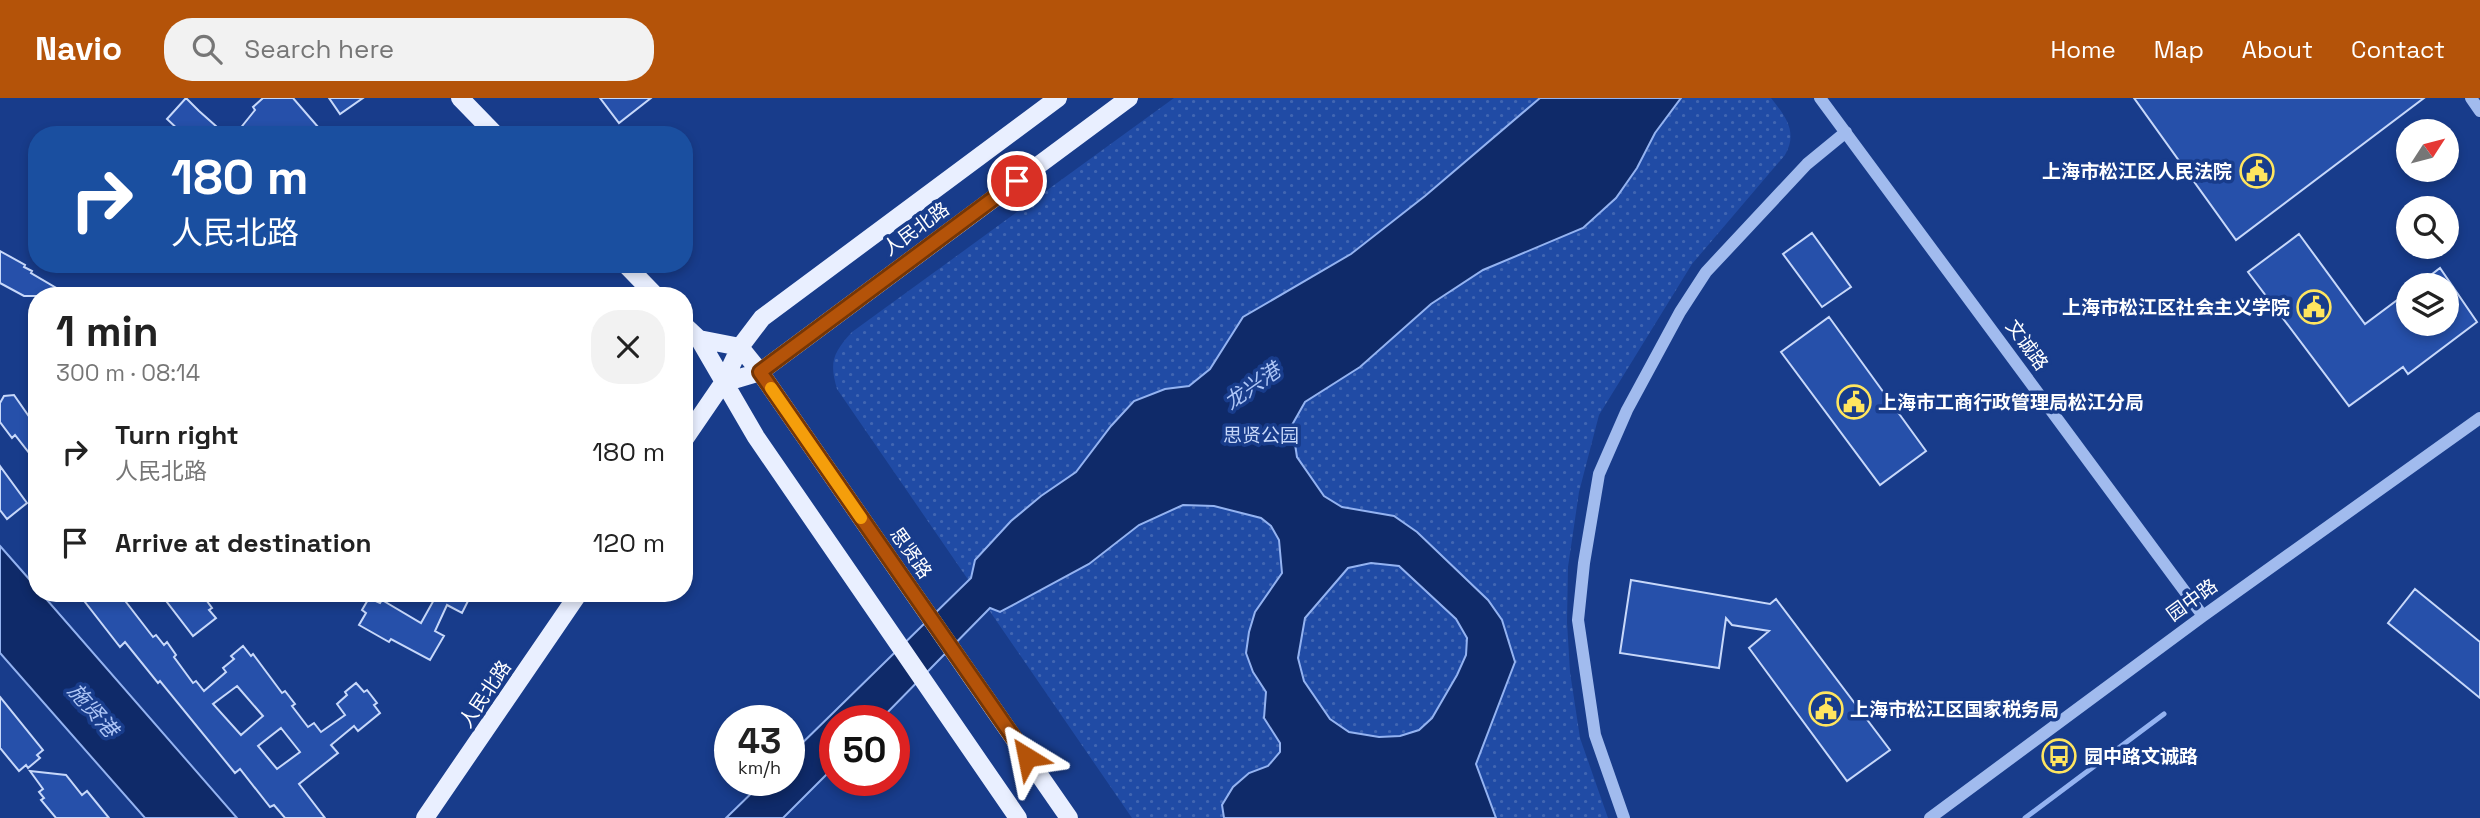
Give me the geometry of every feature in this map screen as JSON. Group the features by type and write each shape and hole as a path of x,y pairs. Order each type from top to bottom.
{"main road":[{"path":"460,98 487,126"},
{"name":"人民北路","path":"693,427 723,383 740,347 762,318 1058,98"},
{"name":"人民北路","path":"723,383 760,372 1129,98"},
{"path":"634,273 647,287"},
{"path":"693,333 756,437 1018,818"},
{"path":"699,339 740,347"},
{"name":"思贤路","path":"740,347 1069,818"},
{"name":"人民北路","path":"425,818 573,602"}],"street":[{"name":"文诚路","path":"1820,98 2203,616"},
{"path":"2470,98 2480,111"},
{"path":"1624,818 1595,735 1578,620 1584,563 1599,474 1627,410 1680,312 1706,272 1807,164 1846,132"},
{"name":"园中路","path":"1930,818 2203,616 2480,418"}],"green space":[{"name":"思贤公园","path":"1174,98 1771,98 1785,118 1790,139 1785,155 1692,264 1599,415 1579,492 1568,567 1570,672 1580,738 1608,818 1132,818 837,389 833,372 834,358 852,332"}],"water":[{"name":"龙兴港","path":"1540,98 1681,98 1655,133 1637,168 1616,198 1583,228 1483,270 1431,304 1360,367 1305,402 1292,425 1297,457 1324,496 1342,507 1394,516 1417,532 1488,600 1502,620 1515,662 1476,764 1496,818 1224,818 1222,805 1233,787 1249,773 1268,766 1280,752 1280,743 1264,718 1266,692 1253,672 1246,653 1255,612 1282,573 1279,540 1271,526 1261,518 1214,506 1183,505 1139,525 1089,564 1000,612 990,608 895,705 841,705 971,578 975,560 1011,521 1076,472 1134,401 1165,389 1189,386 1210,369 1243,317 1351,254 1425,196","holes":["1371,563 1399,566 1456,619 1467,638 1466,655 1432,718 1419,730 1400,736 1379,737 1349,732 1330,719 1304,681 1298,658 1305,618 1348,568"]},
{"name":"施贤港","path":"0,546 28,578 28,602 49,602 237,818 145,818 0,653"},
{"path":"819,727 819,782 805,796 805,740"},
{"path":"749,796 805,796 783,818 726,818"}],"building":[{"path":"186,98 216,126 174,126 167,119"},
{"path":"263,98 293,98 317,126 242,126 255,110 253,107"},
{"path":"329,98 363,98 340,114"},
{"path":"600,98 651,98 619,123"},
{"name":"上海市松江区人民法院","path":"2134,98 2424,98 2396,119 2236,240"},
{"path":"1812,233 1851,287 1822,307 1783,254"},
{"name":"上海市松江区社会主义学院","path":"2299,234 2365,324 2396,301 2396,336 2458,336 2408,374 2403,367 2349,406 2248,272"},
{"path":"0,251 25,265 28,273 55,287 28,287 28,296 24,296 0,283"},
{"name":"上海市松江区社会主义学院","path":"2459,296 2477,322 2459,336"},
{"name":"上海市工商行政管理局松江分局","path":"1829,317 1926,451 1880,485 1781,352"},
{"path":"14,395 28,415 28,452 15,435 12,438 0,422 0,403 4,396"},
{"path":"0,466 27,503 7,519 0,510"},
{"name":"上海市松江区国家税务局","path":"1631,580 1770,604 1776,599 1890,750 1847,781 1749,648 1769,631 1732,625 1726,618 1719,668 1620,653"},
{"path":"2415,589 2480,642 2480,698 2388,623"},
{"path":"85,602 126,602 153,637 156,635 164,645 167,642 176,655 174,657 193,683 196,681 204,691 226,672 223,668 234,659 231,656 243,646 251,656 253,654 282,693 285,691 295,704 292,706 308,727 314,723 321,732 345,715 337,704 347,695 345,692 356,683 364,692 367,690 377,703 374,705 380,713 358,731 354,726 331,745 338,753 299,784 325,818 285,818 274,805 270,807 240,769 235,773 125,642 120,647","holes":["237,686 263,716 241,735 213,704","281,728 300,752 277,769 258,746"]},
{"path":"167,602 208,602 212,608 209,610 216,618 193,636"},
{"path":"367,602 385,602 421,623 433,602 468,602 462,613 447,605 435,631 444,636 430,660 359,625 366,613 362,610"},
{"path":"0,697 43,750 37,755 40,758 28,768 26,765 19,771 0,748"},
{"path":"30,771 66,775 82,795 87,791 109,818 56,818 41,800 44,798 39,792 43,789"}],"waterway":[{"path":"2025,818 2164,714"}],"slow traffic":[{"path":"771,388 861,518"}],"place":[{"name":"上海市松江区人民法院","path":"2257,171"},
{"name":"上海市松江区社会主义学院","path":"2314,307"},
{"name":"上海市工商行政管理局松江分局","path":"1854,402"},
{"name":"上海市松江区国家税务局","path":"1826,709"},
{"name":"园中路文诚路","path":"2059,756"}],"route":[{"path":"1017,181 760,372 1027,757"}]}
